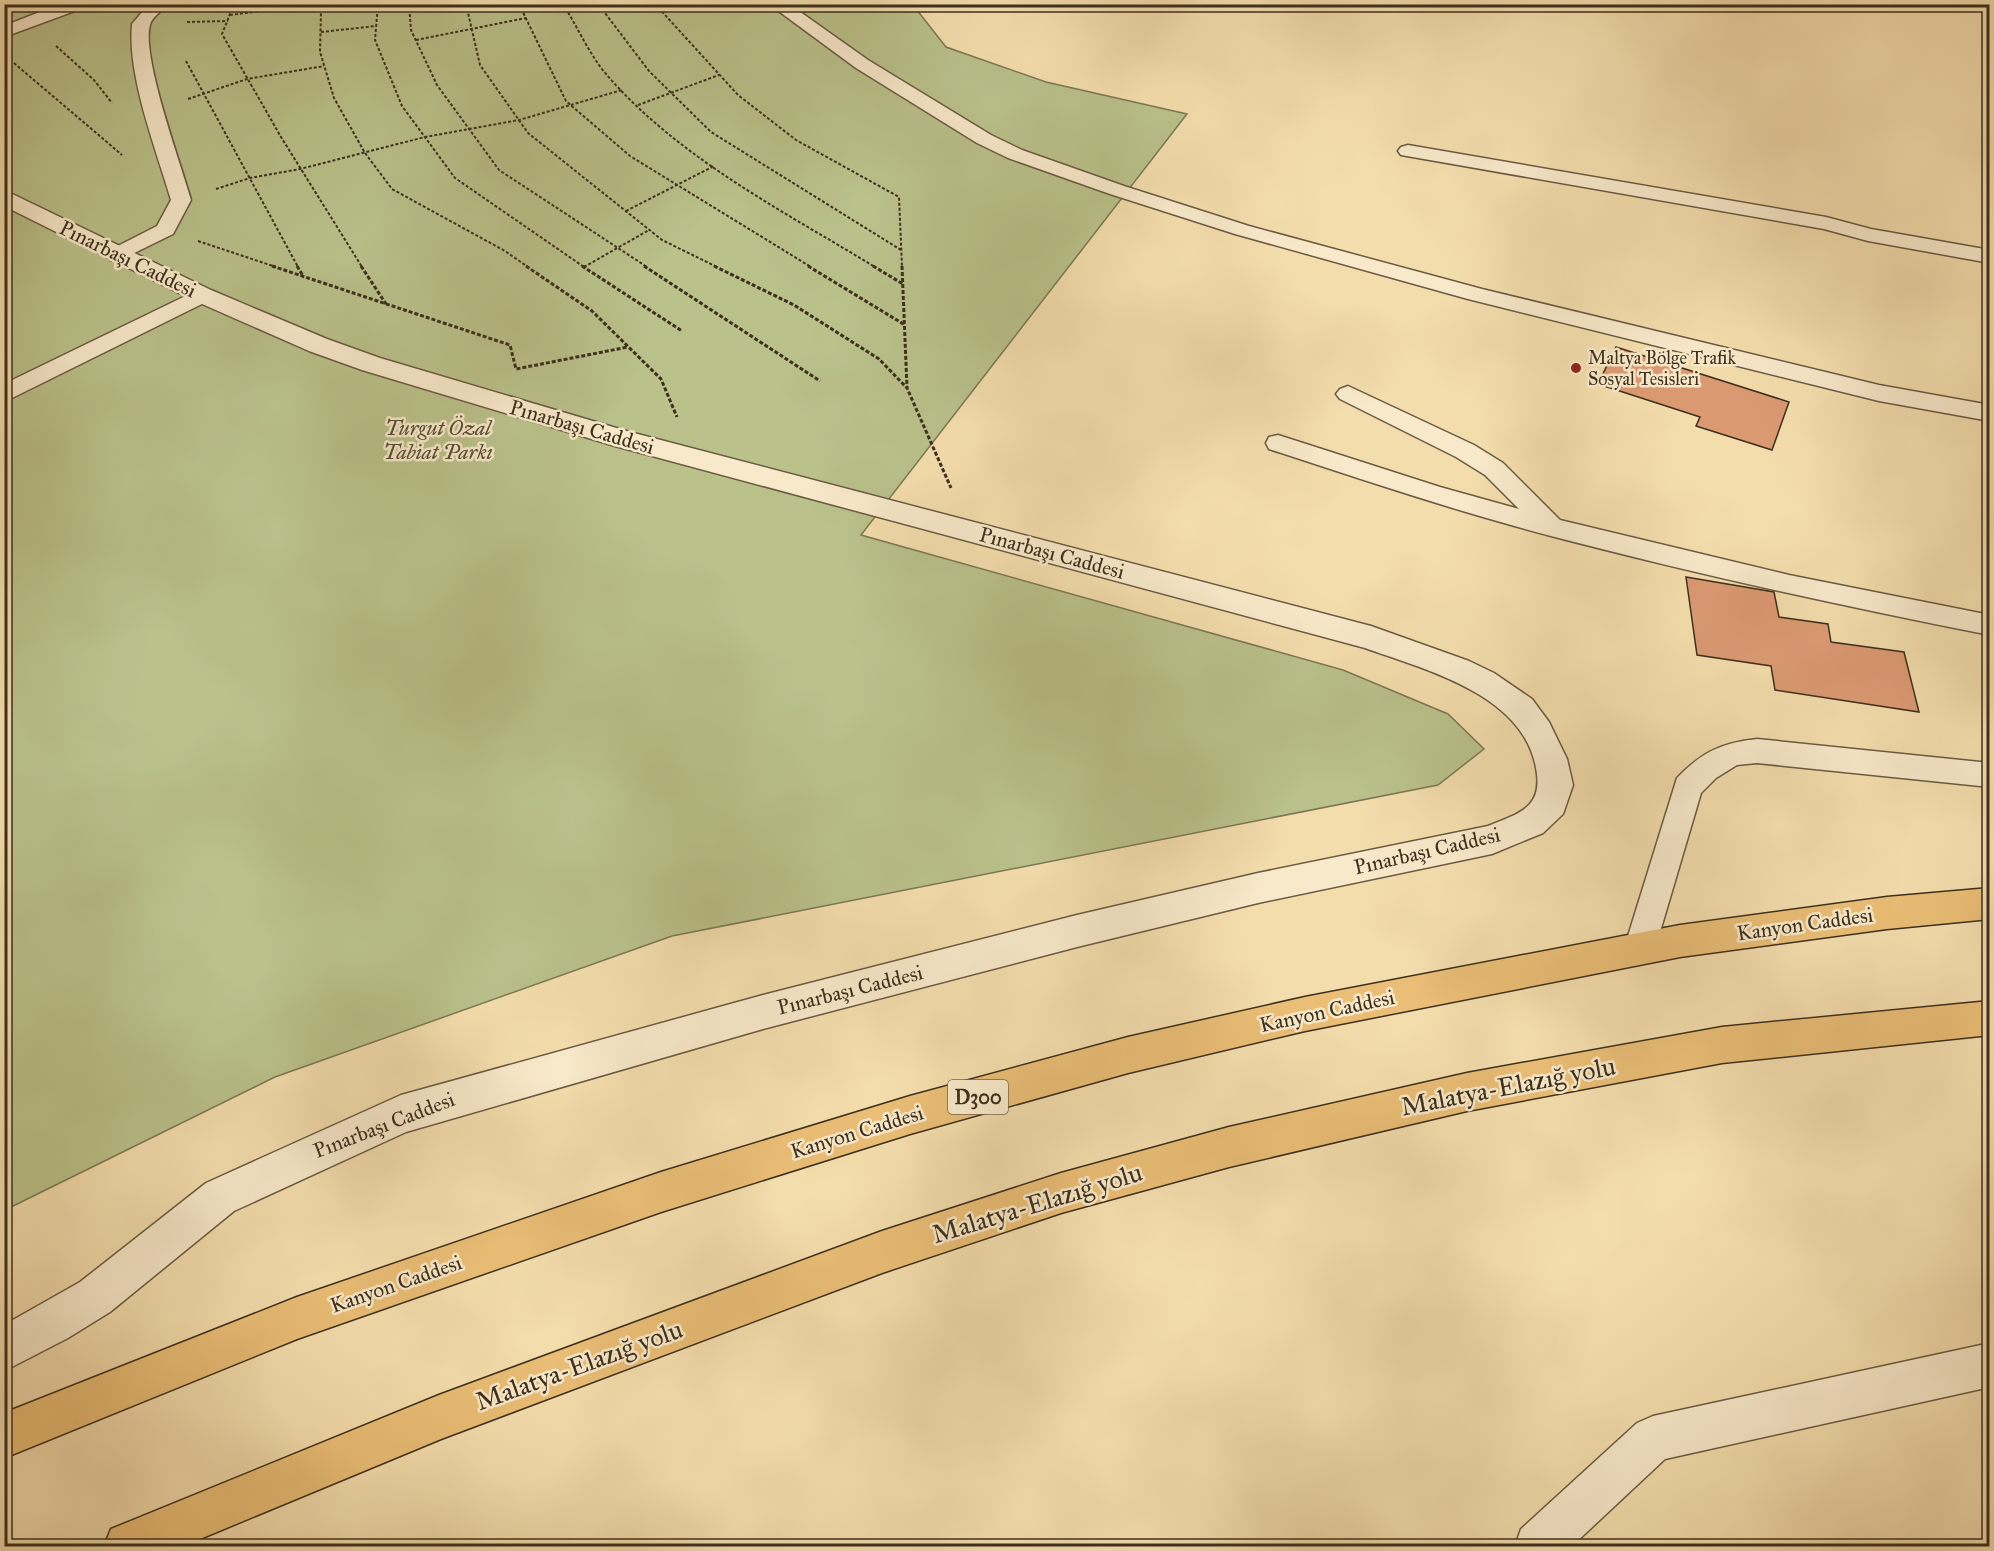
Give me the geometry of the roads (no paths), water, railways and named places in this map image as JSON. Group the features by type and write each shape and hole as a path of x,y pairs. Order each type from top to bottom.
{"highway":[{"name":"Kanyon Caddesi","path":"4,1436 297,1318 661,1192 910,1115 1128,1055 1305,1014 1640,949 1887,913 1989,903"},
{"name":"Malatya-Elazığ yolu","path":"128,1546 439,1416 882,1252 1061,1193 1228,1147 1467,1092 1722,1045 1989,1018"}],"street":[{"name":"Pınarbaşı Caddesi","path":"4,197 202,295 318,345 381,367 513,408 696,459 1371,638 1458,669 1483,682 1521,708 1538,731 1551,759 1556,785 1551,804 1531,823 1492,840 1258,888 1077,931 763,1012 401,1114 219,1197 95,1297 53,1323 4,1348"},
{"path":"1538,1546 1653,1439 1989,1365"}],"lane":[{"path":"4,32 77,4"},
{"path":"118,255 166,230 181,200 146,76 139,36 147,15 160,4"},
{"path":"777,4 862,64 984,139 1015,154 1117,190 1242,230 1476,294 1880,393 1989,413"},
{"path":"1408,151 1826,224 1868,235 1989,257"},
{"path":"4,394 202,295"},
{"path":"1348,394 1465,451 1494,470 1551,527"},
{"path":"1278,443 1433,494 1551,527 1789,585 1989,625"},
{"path":"1640,949 1688,787 1705,770 1732,754 1757,751 1813,754 1989,775"}],"place":[{"name":"Maltya Bölge Trafik Sosyal Tesisleri","path":"1576,368"}],"park label":[{"name":"Turgut Özal Tabiat Parkı","path":"438,440"}]}
